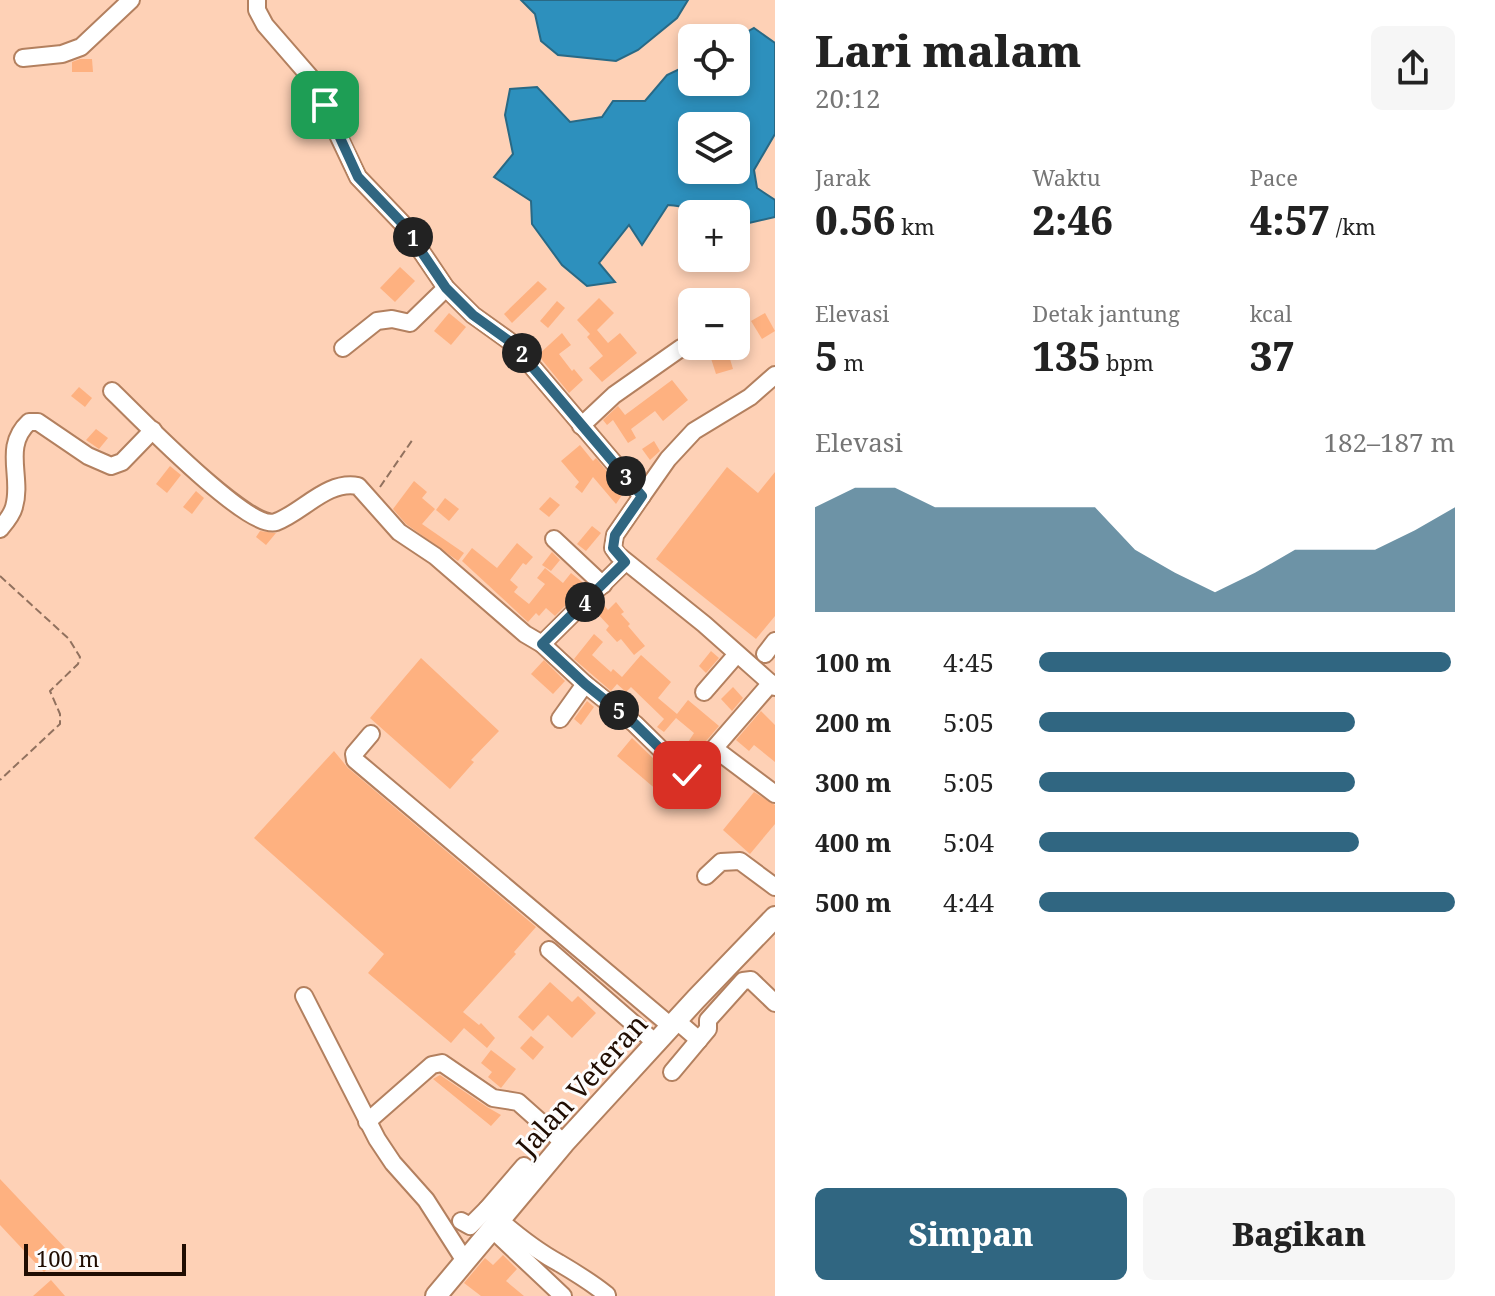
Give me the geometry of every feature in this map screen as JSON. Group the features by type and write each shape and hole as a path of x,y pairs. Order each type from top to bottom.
{"main road":[{"name":"Jalan Veteran","path":"436,1296 494,1220 775,917"}],"street":[{"path":"23,58 62,54 81,47 131,0"},
{"path":"257,0 257,10 265,25 311,78 358,177 402,223 446,288 473,315 512,343 642,496"},
{"path":"343,348 377,321 392,319 410,323 446,288"},
{"path":"581,426 614,395 678,350"},
{"path":"112,391 211,486 262,521 279,521 300,506 343,485 358,486 399,532 435,556 525,634 542,644 627,717 687,775 691,775 773,685 686,609 625,562 613,548 615,535 668,459 694,431 750,397 775,375"},
{"path":"0,529 15,506 14,445 29,422 38,422 88,456 111,466 122,462 153,430"},
{"path":"554,539 603,585"},
{"path":"542,644 625,562"},
{"path":"704,692 737,654"},
{"path":"560,719 585,684"},
{"path":"371,734 354,754 355,760 674,1024 699,1040"},
{"path":"715,749 775,794"},
{"path":"706,876 721,862 740,861 775,887"},
{"path":"549,950 657,1044"},
{"path":"672,1072 708,1029 708,1020 743,981 751,980 775,1003"},
{"path":"304,996 367,1122 393,1163 426,1200 465,1261"},
{"path":"367,1122 432,1065 442,1063 493,1098 518,1102 564,1143"},
{"path":"461,1221 470,1226 494,1220 524,1166"},
{"path":"494,1220 559,1264 586,1277 607,1295"},
{"path":"494,1220 563,1296"}],"path":[{"path":"371,502 413,439"},
{"path":"0,576 69,639 80,657 78,664 50,691 60,714 60,724 0,780"}],"water":[{"path":"521,0 688,0 677,18 638,50 616,61 558,55 541,41 535,14"},
{"path":"754,28 775,43 775,134 754,170 757,188 775,200 775,217 750,223 750,200 678,200 678,207 668,205 642,245 629,225 599,263 615,282 587,286 562,265 532,224 531,201 494,177 513,154 505,115 510,89 537,87 570,122 602,117 613,101 645,101 667,75 678,70 678,96 750,96 750,30"}],"building":[{"path":"92,59 93,72 72,72 72,62"},
{"path":"400,267 415,281 395,302 380,288"},
{"path":"538,281 547,289 512,323 504,314"},
{"path":"599,298 614,313 597,330 608,343 620,333 637,353 602,382 589,368 603,356 577,320"},
{"path":"557,301 565,308 548,328 540,321"},
{"path":"449,313 466,327 451,345 434,331"},
{"path":"765,313 775,331 762,339 751,321"},
{"path":"562,333 571,345 559,354 583,380 569,393 538,355"},
{"path":"712,360 730,360 733,369 716,374"},
{"path":"672,380 688,400 663,421 655,411 631,429 636,438 628,443 613,420 607,425 603,420 618,406 625,415"},
{"path":"79,387 92,398 85,407 71,396"},
{"path":"96,429 108,438 99,449 86,440"},
{"path":"654,441 660,451 650,460 642,449"},
{"path":"580,445 593,461 596,458 624,492 616,504 593,477 582,493 575,487 579,482 561,461"},
{"path":"170,466 181,475 167,493 156,484"},
{"path":"727,467 758,493 775,472 775,616 756,639 656,559"},
{"path":"414,481 427,492 422,498 435,509 422,524 464,553 458,561 406,524 393,509"},
{"path":"196,491 204,498 192,514 183,507"},
{"path":"550,497 560,505 549,517 539,509"},
{"path":"445,498 459,509 449,521 436,510"},
{"path":"592,526 601,533 586,551 577,544"},
{"path":"260,531 276,533 266,545 256,537"},
{"path":"517,543 533,557 526,565 523,563 510,580 518,587 514,592 529,604 545,584 537,578 545,568 563,583 571,573 586,585 555,616 546,608 528,622 462,561 472,548 497,568"},
{"path":"552,552 560,560 551,571 542,565"},
{"path":"616,602 630,624 628,626 645,646 634,655 621,639 617,642 606,630 609,626 595,611 603,604 608,610"},
{"path":"594,634 603,642 592,655 611,672 613,669 622,677 641,655 671,682 658,698 677,714 688,700 719,726 689,761 681,753 694,733 676,718 664,732 657,727 664,719 631,687 626,692 617,684 611,691 574,659"},
{"path":"711,651 719,658 706,673 699,666"},
{"path":"421,658 499,731 471,760 474,762 450,789 370,718"},
{"path":"544,660 565,681 553,694 531,674"},
{"path":"733,687 743,698 732,711 721,699"},
{"path":"587,701 594,707 581,725 574,719"},
{"path":"761,711 775,725 775,762 754,745 749,751 736,740"},
{"path":"632,738 679,783 687,786 672,803 617,756"},
{"path":"334,751 348,768 536,927 514,952 516,954 463,1012 479,1025 481,1023 495,1038 487,1048 464,1028 451,1043 368,973 384,954 254,838"},
{"path":"754,792 775,805 775,824 750,854 723,830"},
{"path":"550,982 572,1002 578,996 596,1013 572,1038 548,1015 533,1031 518,1017"},
{"path":"531,1036 544,1047 533,1060 520,1048"},
{"path":"491,1050 516,1069 501,1088 488,1077 492,1072 481,1063"},
{"path":"440,1075 501,1115 491,1126 433,1079"},
{"path":"0,1179 67,1250 44,1272 0,1225"},
{"path":"503,1255 517,1269 506,1281 524,1296 481,1296 464,1283 485,1258 493,1265"},
{"path":"51,1280 65,1296 33,1296"}],"route":[{"path":"325,105 358,177 402,223 446,288 473,315 512,343 642,496 615,535 613,548 625,562 542,644 635,724 687,775"}]}
